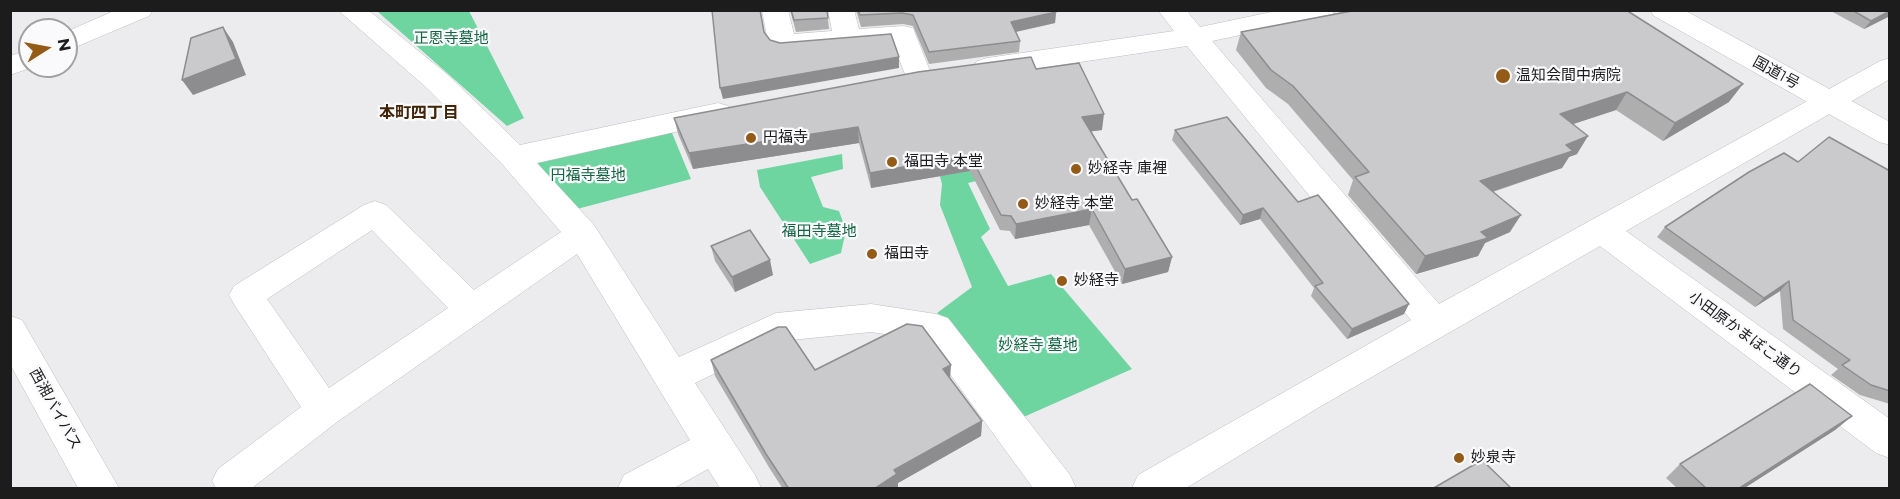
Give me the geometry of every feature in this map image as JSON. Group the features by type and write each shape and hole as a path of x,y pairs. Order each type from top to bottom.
{"main road":[{"path":"78,37 140,10"},
{"path":"351,10 438,82 514,157 582,234 741,489"},
{"path":"775,10 782,43 903,34 929,75 1193,37 1322,10"},
{"path":"841,10 847,38"},
{"path":"1171,10 1435,324"},
{"name":"国道1号","path":"1663,10 1890,135"},
{"path":"1152,489 1303,398 1890,67"},
{"path":"514,157 748,107"},
{"path":"324,411 246,295 375,213 470,308"},
{"name":"小田原かまぼこ通り","path":"1600,230 1890,441"},
{"path":"232,480 324,411 470,308 582,234"},
{"path":"673,377 776,327 870,318 936,328 1056,489"},
{"name":"西湘バイパス","path":"10,330 99,489"},
{"path":"638,489 715,446"}],"green space":[{"name":"正恩寺墓地","path":"377,11 469,11 524,118 507,126"},
{"name":"円福寺墓地","path":"670,128 691,179 577,209 530,158"},
{"name":"妙経寺 墓地","path":"932,147 1034,167 968,183 990,229 981,237 1008,286 1051,274 1132,369 1019,419 952,323 937,313 972,287 940,205 942,184"},
{"name":"福田寺墓地","path":"842,154 843,169 811,177 823,207 839,211 846,230 841,253 810,264 760,187 757,170"}],"building":[{"path":"712,10 760,10 764,32 770,40 780,43 891,34 899,57 720,88"},
{"path":"791,10 827,10 828,18 794,20"},
{"path":"858,10 1055,10 1056,12 1011,22 1020,41 929,52 913,15 902,13 860,15"},
{"path":"1357,10 1626,10 1743,84 1675,123 1627,92 1560,114 1588,136 1566,145 1573,151 1480,181 1521,215 1481,232 1488,238 1425,256 1355,177 1369,172 1293,86 1271,70 1241,32"},
{"path":"1852,10 1890,10 1890,11 1871,21"},
{"path":"223,27 236,59 182,80 191,38"},
{"path":"1031,57 1036,69 1079,63 1104,114 1082,117 1132,200 1137,199 1172,257 1125,269 1092,209 1016,224 1011,216 1001,215 970,155 870,173 858,127 689,153 674,118 918,72"},
{"path":"1227,117 1298,202 1318,195 1409,304 1352,329 1315,286 1323,283 1263,208 1243,215 1175,130"},
{"path":"1829,137 1890,171 1890,391 1871,385 1842,365 1850,360 1793,320 1789,281 1764,298 1665,227 1749,172 1784,153 1798,162"},
{"path":"750,230 770,260 732,277 711,246"},
{"path":"907,324 922,326 951,365 943,369 982,421 894,470 897,474 874,489 789,489 711,360 778,327 786,327 815,370"},
{"path":"1810,384 1852,416 1738,489 1707,489 1680,464"},
{"path":"1482,460 1512,489 1432,489"}],"place":[{"name":"温知会間中病院","path":"1503,76"},
{"name":"円福寺","path":"751,138"},
{"name":"福田寺 本堂","path":"892,162"},
{"name":"妙経寺 庫裡","path":"1076,169"},
{"name":"妙経寺 本堂","path":"1023,204"},
{"name":"福田寺","path":"872,254"},
{"name":"妙経寺","path":"1062,281"},
{"name":"妙泉寺","path":"1459,458"}],"district":[{"name":"本町四丁目","path":"419,113"}]}
